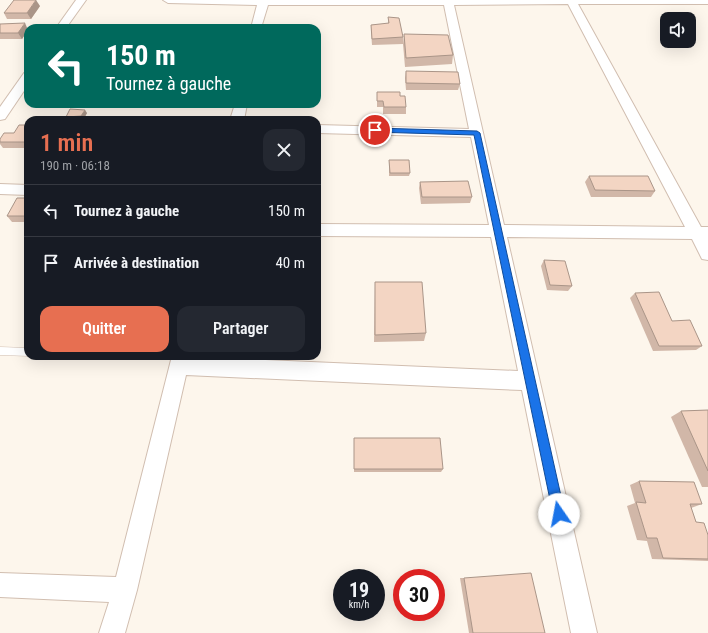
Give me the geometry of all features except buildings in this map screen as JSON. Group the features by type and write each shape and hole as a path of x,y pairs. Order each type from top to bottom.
{"street":[{"path":"64,24 81,0"},
{"path":"168,0 703,1 708,10"},
{"path":"257,24 264,1"},
{"path":"448,1 584,633"},
{"path":"572,1 702,233 708,254"},
{"path":"0,116 24,82"},
{"path":"321,129 477,133"},
{"path":"0,189 24,190"},
{"path":"321,230 702,233"},
{"path":"112,633 125,590 180,361 530,381"},
{"path":"0,585 125,590"}],"lane":[{"path":"0,351 24,352"}],"route":[{"path":"375,130 477,133 559,514"}]}
